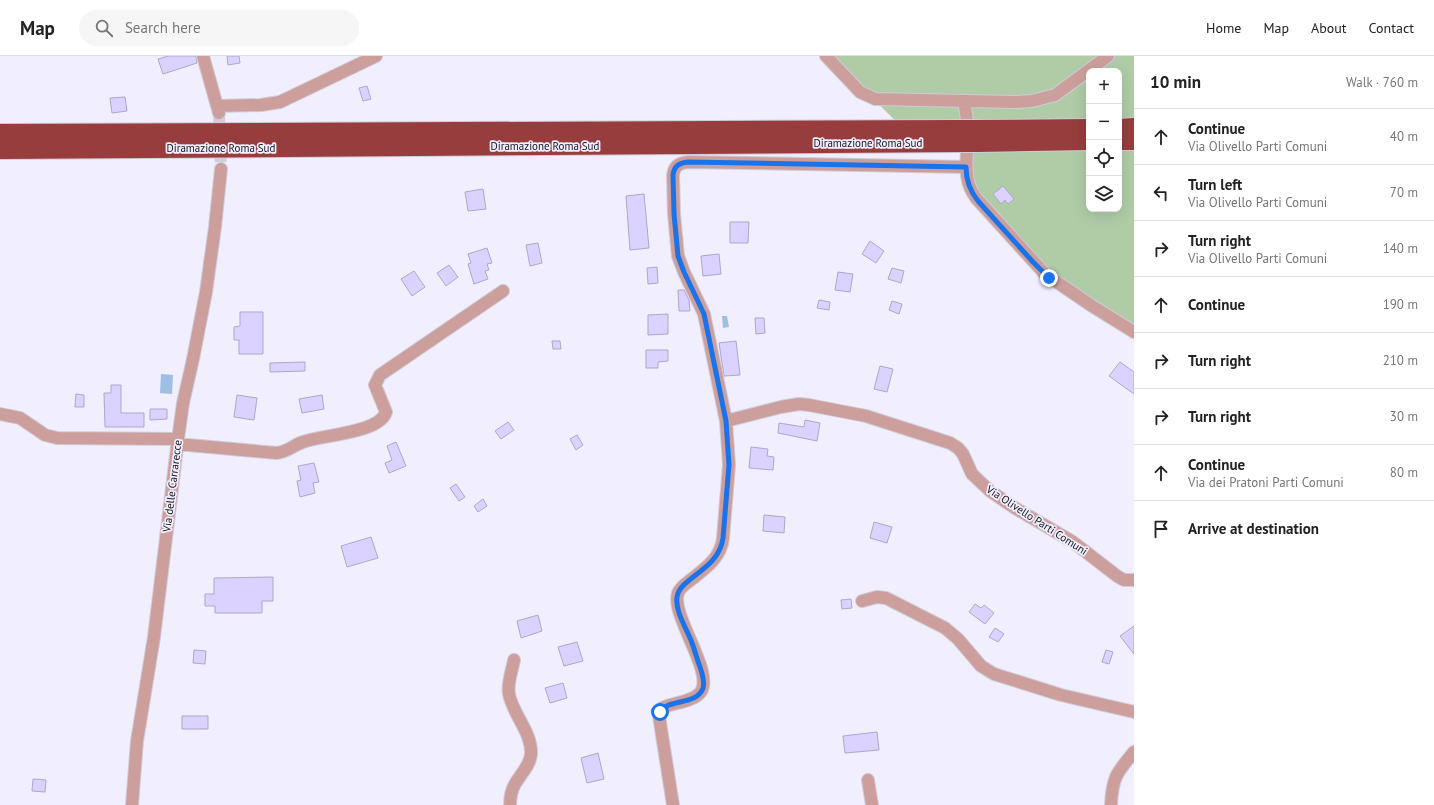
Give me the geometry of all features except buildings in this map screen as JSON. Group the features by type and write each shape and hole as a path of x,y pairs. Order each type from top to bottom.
{"highway":[{"name":"Diramazione Roma Sud","path":"0,150 968,136 1086,128"},
{"path":"1122,128 1134,128"},
{"name":"Diramazione Roma Sud","path":"0,133 968,136 1086,141"},
{"path":"1122,141 1134,141"}],"street":[{"path":"203,56 218,110 267,105 280,102 376,56"},
{"path":"826,56 856,89 862,94 870,97 880,100 964,101 1032,101 1049,97 1061,92 1108,56"},
{"path":"964,101 967,123 966,167 968,182 978,201 1045,274 1134,332"},
{"path":"673,805 659,716 662,708 693,698 699,694 703,688 703,676 679,610 677,599 680,588 713,561 722,546 729,473 726,421 704,314 684,272 677,251 674,214 674,170 677,165 688,162 966,167"},
{"name":"Via delle Carrarecce","path":"132,805 137,741 154,637 183,403 206,292 221,169"},
{"path":"0,414 20,418 45,435 57,438 178,442 277,453 286,451 307,440 358,430 375,424 385,416 386,412 375,385 380,375 503,291"},
{"name":"Via Olivello Parti Comuni","path":"726,421 781,407 809,404 866,416 950,443 961,451 975,477 996,495 1073,542 1116,576 1124,580 1134,580"},
{"path":"862,601 877,597 886,598 939,624 955,636 982,666 994,674 1061,695 1134,712"},
{"path":"510,805 511,794 514,786 526,767 531,754 528,737 513,706 509,693 509,684 514,660"},
{"path":"1111,805 1114,779 1134,752"},
{"path":"868,780 872,805"}],"green space":[{"path":"830,56 1134,56 1134,332 1058,284 978,201 960,143 918,143"}],"water":[{"path":"722,316 727,316 729,327 723,328"},
{"path":"161,374 173,375 172,394 160,393"}],"tunnel":[{"path":"219,114 221,169"}],"route":[{"path":"660,712 662,708 690,700 699,694 703,688 703,676 678,606 677,595 680,588 713,561 718,556 721,549 729,473 729,450 726,421 704,314 682,267 677,251 673,175 677,165 688,162 966,167 968,182 978,201 1049,278"}]}
